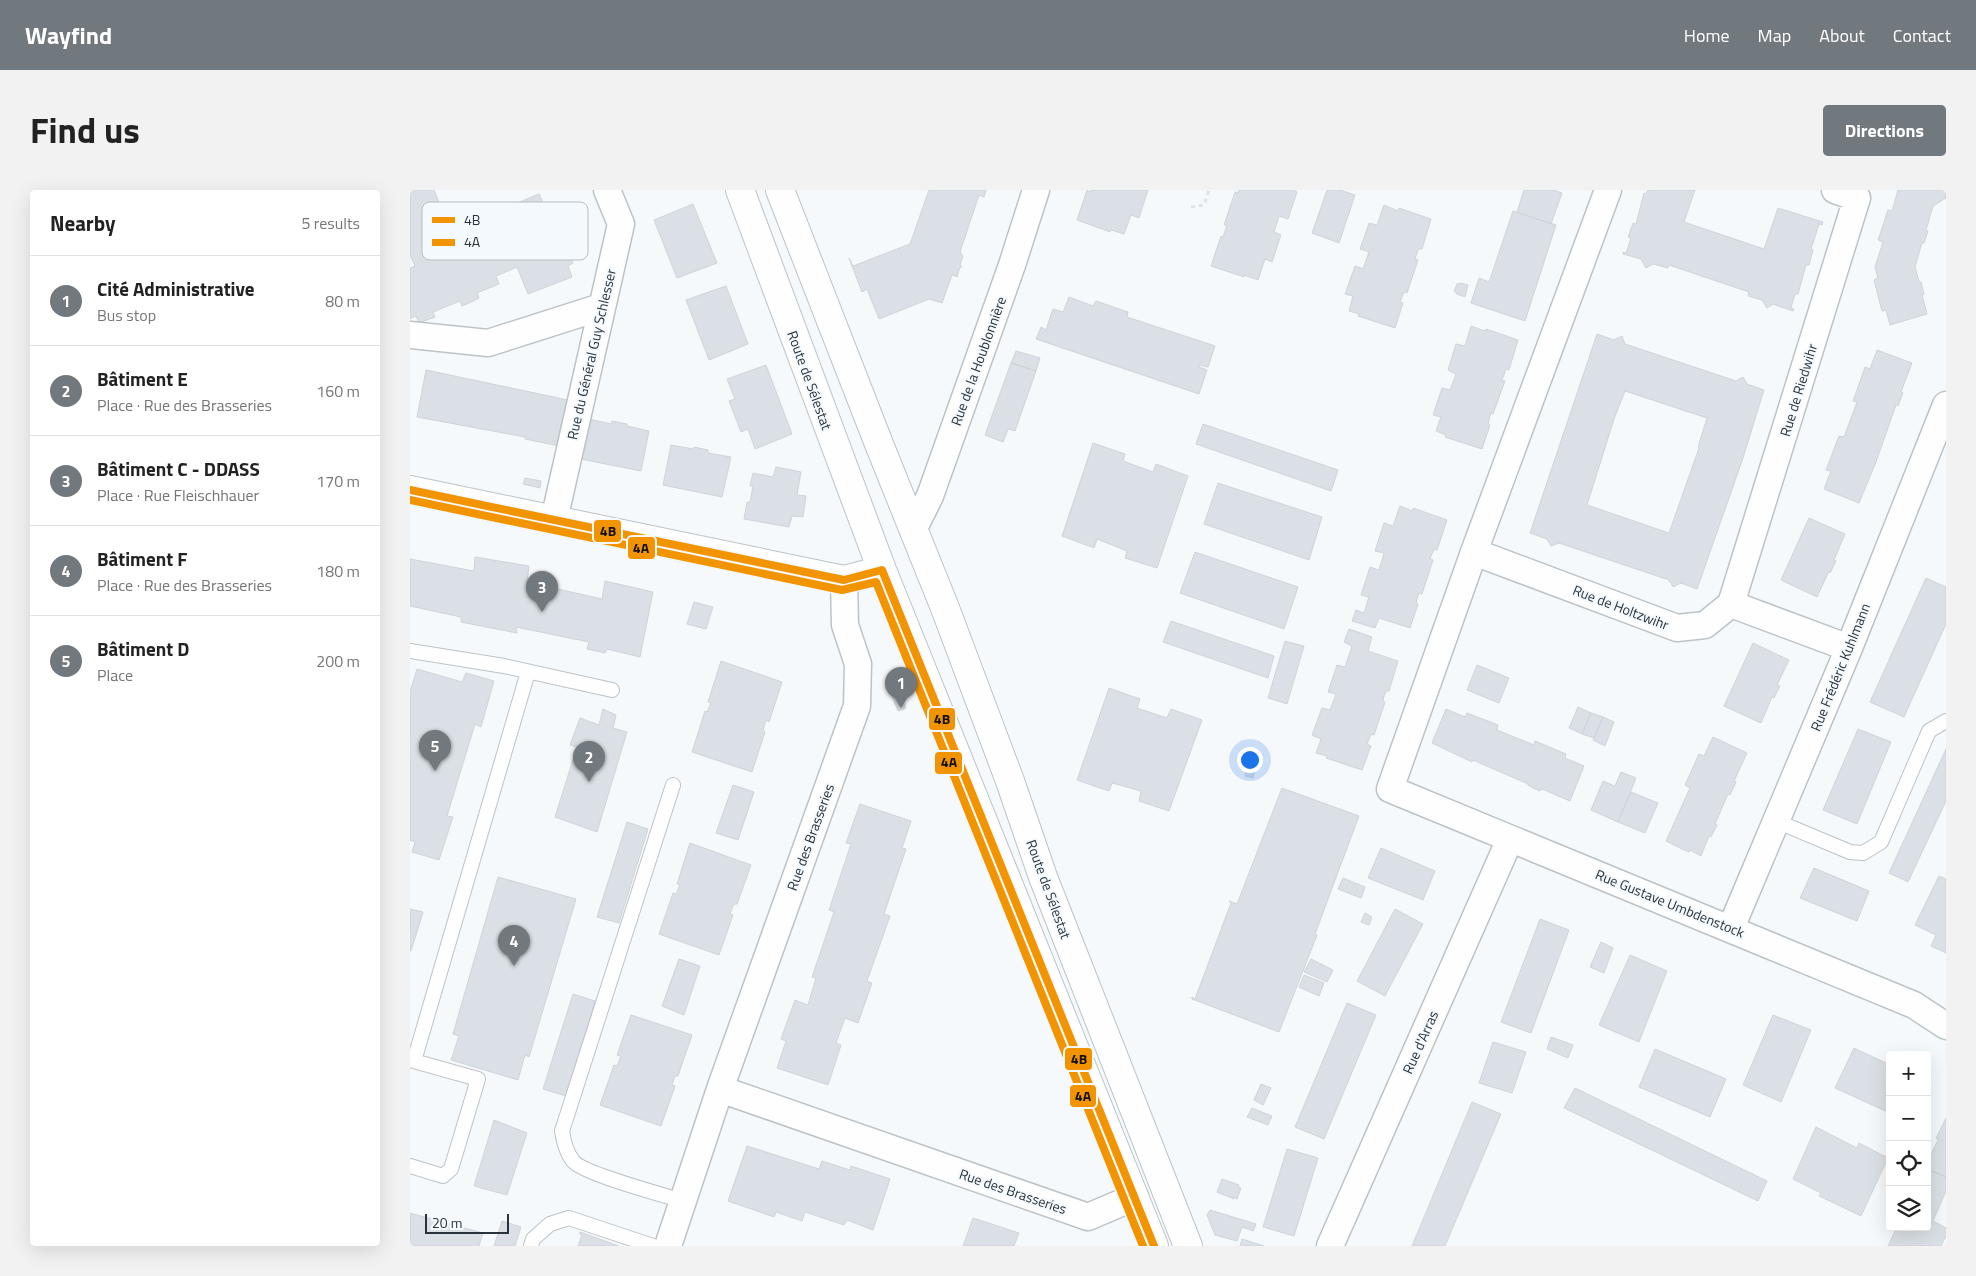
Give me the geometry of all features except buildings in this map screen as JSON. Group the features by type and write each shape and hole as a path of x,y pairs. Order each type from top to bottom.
{"main road":[{"name":"Route de Sélestat","path":"740,190 882,570 1154,1246"},
{"name":"Route de Sélestat","path":"780,190 945,608 1010,781 1043,877 1188,1246"},
{"path":"410,490 844,580 882,570 913,530"}],"street":[{"name":"Rue du Général Guy Schlesser","path":"554,520 621,224 607,190"},
{"name":"Rue de la Houblonnière","path":"913,530 930,496 1012,265 1036,190"},
{"path":"1474,552 1608,190"},
{"name":"Rue de Riedwihr","path":"1731,604 1857,198 1835,190"},
{"path":"410,335 488,343 601,307"},
{"name":"Rue Frédéric Kuhlmann","path":"1731,928 1849,648 1946,405"},
{"name":"Rue de Holtzwihr","path":"1474,552 1677,628 1705,625 1731,604"},
{"name":"Rue Gustave Umbdenstock","path":"1474,552 1390,789 1914,1004 1946,1026"},
{"name":"Rue des Brasseries","path":"668,1246 720,1089 856,706 858,664 845,625 844,580"},
{"path":"1731,604 1849,648"},
{"name":"Rue d'Arras","path":"1330,1246 1510,839"},
{"name":"Rue des Brasseries","path":"720,1089 1088,1217 1135,1197"}],"lane":[{"path":"410,651 504,666 612,690"},
{"path":"410,1166 443,1176 452,1169 478,1079 412,1060 528,672"},
{"path":"1776,821 1850,852 1863,853 1881,842 1929,731 1946,721"},
{"path":"673,784 562,1132 566,1149 574,1162 589,1171 683,1201"},
{"path":"531,1246 533,1239 550,1224 569,1218 653,1246"}],"path":[{"path":"1191,207 1204,205 1209,190"}],"transit line":[{"name":"4B","path":"410,490 844,580 882,570 1154,1246"},
{"name":"4A","path":"410,500 842,590 876,582 1143,1246"}],"place":[{"name":"Bâtiment C - DDASS","path":"542,612"},
{"name":"Cité Administrative","path":"901,708"},
{"name":"Bâtiment D","path":"435,771"},
{"name":"Bâtiment E","path":"589,782"},
{"name":"Bâtiment F","path":"514,966"}]}
